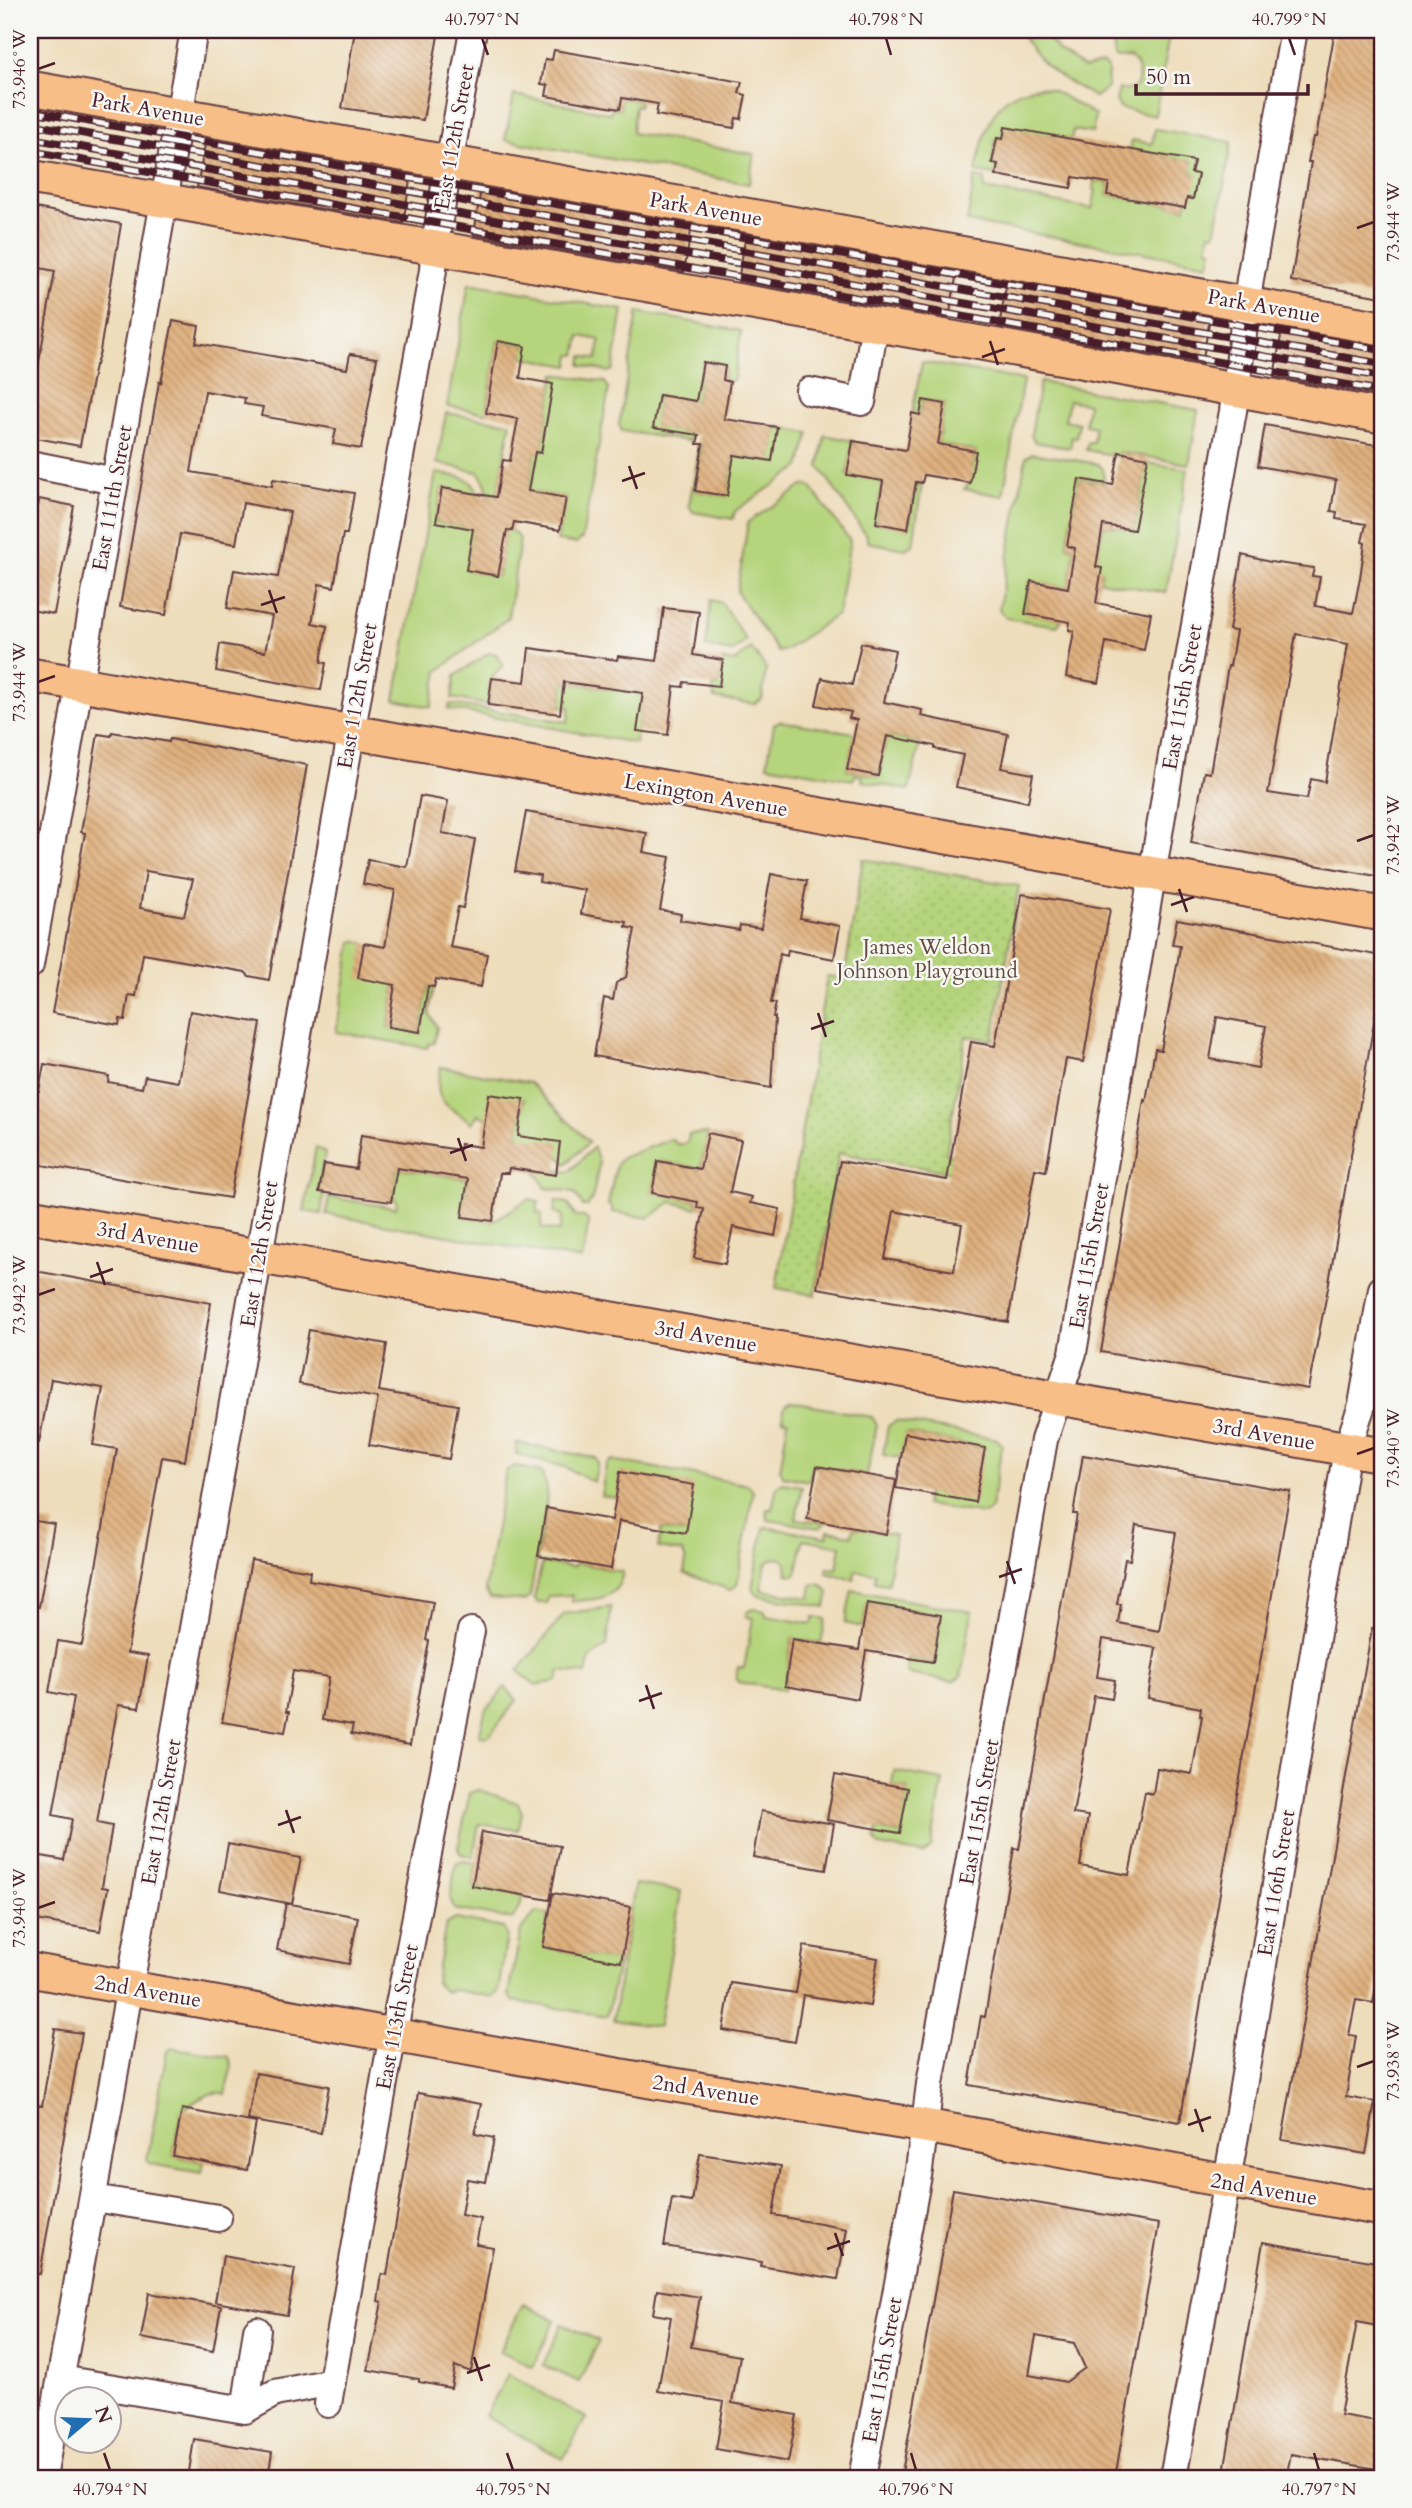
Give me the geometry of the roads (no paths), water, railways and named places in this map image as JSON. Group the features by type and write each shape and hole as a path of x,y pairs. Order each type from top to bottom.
{"main road":[{"name":"Park Avenue","path":"30,88 1382,328"},
{"path":"30,177 875,324 1382,416"},
{"name":"Lexington Avenue","path":"30,675 1382,914"},
{"name":"3rd Avenue","path":"30,1216 1382,1455"},
{"name":"2nd Avenue","path":"30,1970 925,2126 1382,2209"}],"street":[{"name":"East 111th Street","path":"30,965 194,30"},
{"name":"East 112th Street","path":"43,2478 260,1257 266,1208 433,270 434,248 473,30"},
{"name":"East 115th Street","path":"862,2478 916,2183 930,2084 1044,1440 1073,1353 1236,390 1247,303 1294,30"},
{"path":"809,391 862,402 875,324"},
{"path":"30,464 116,481"},
{"name":"East 116th Street","path":"1173,2478 1227,2182 1347,1449 1362,1405 1382,1289"},
{"name":"East 113th Street","path":"245,2410 275,2393 330,2393 394,2035 471,1631"},
{"path":"93,2198 218,2218"},
{"path":"61,2379 245,2410 257,2330"}],"railway":[{"path":"30,111 1382,350"},
{"path":"30,124 1382,364"},
{"path":"30,138 1382,377"},
{"path":"30,151 1382,391"}],"park label":[{"name":"James Weldon Johnson Playground","path":"927,959"}]}
